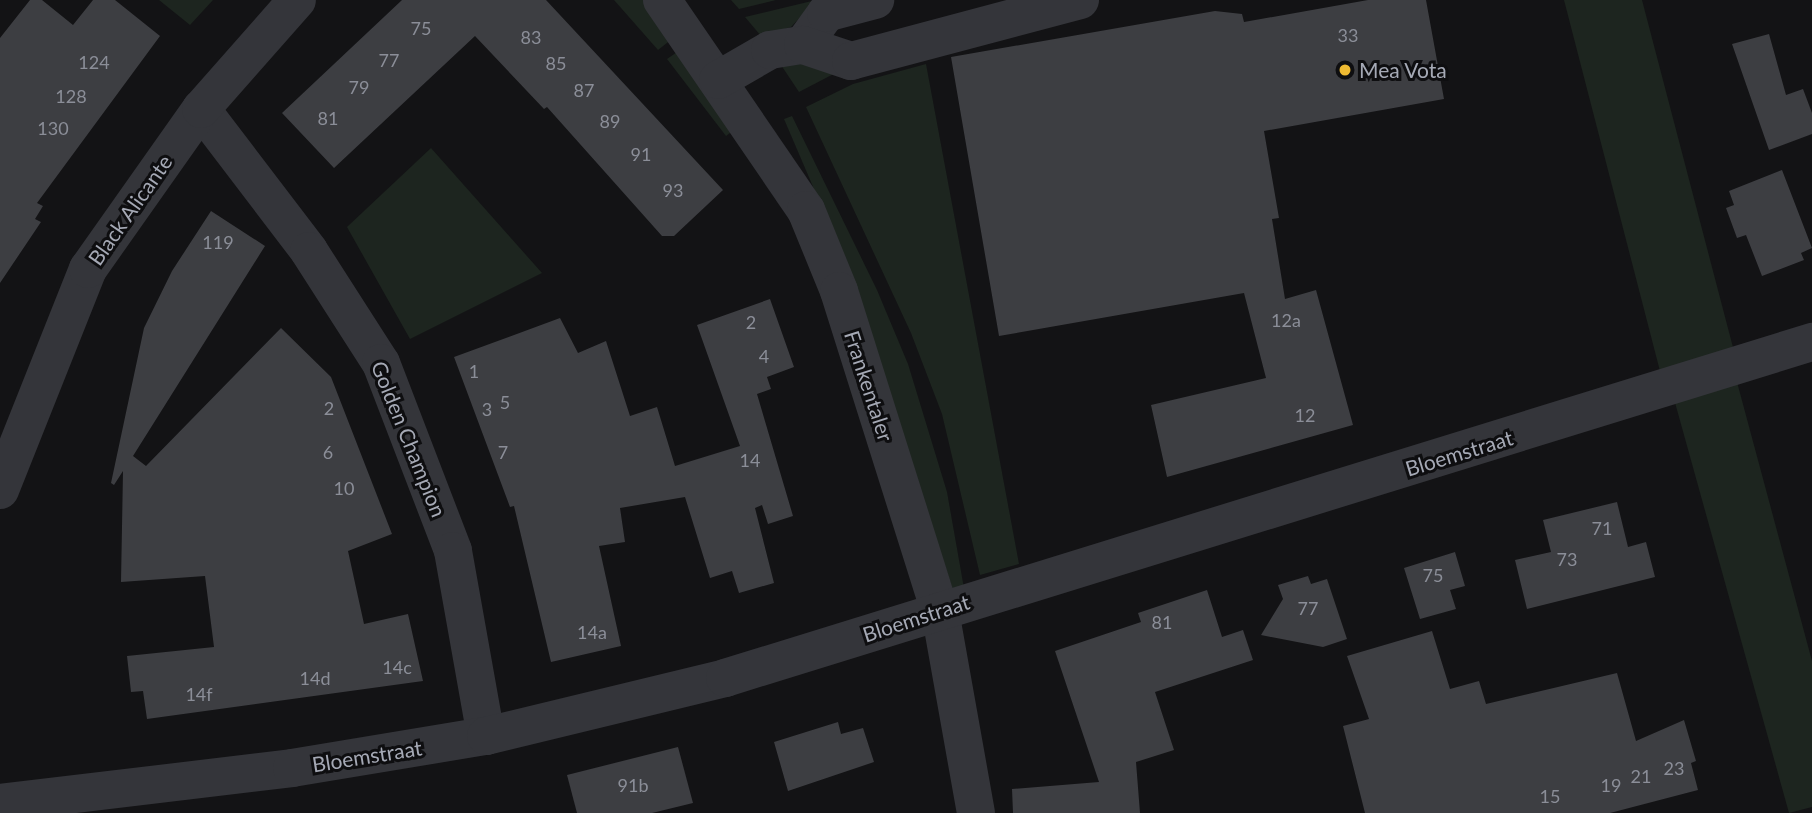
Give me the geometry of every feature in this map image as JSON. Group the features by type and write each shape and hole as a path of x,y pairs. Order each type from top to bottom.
{"street":[{"name":"Black Alicante","path":"0,490 88,269 201,109 297,0"},
{"name":"Frankentaler","path":"662,0 806,209 839,291 940,611 976,813"},
{"path":"803,45 827,13 875,0"},
{"path":"718,80 765,52 803,45 851,61 1080,0"},
{"name":"Golden Champion","path":"201,109 309,251 381,363 453,551 486,736"},
{"name":"Bloemstraat","path":"0,803 292,768 486,736 725,678 1812,342"}],"shaded area":[{"path":"159,0 213,0 190,25"},
{"path":"614,0 644,0 672,39 658,50"},
{"path":"731,0 776,0 739,9"},
{"path":"816,0 791,27 761,36 745,17"},
{"path":"1564,0 1642,0 1735,355 1661,375"},
{"path":"680,50 734,130 726,136 667,59"},
{"path":"797,59 847,67 799,92 781,65"},
{"path":"926,64 1019,564 980,575 942,414 911,333 806,107 853,84"},
{"path":"792,116 877,290 908,364 947,492 965,594 955,596 841,252 784,119"},
{"path":"431,148 542,273 410,339 347,227"},
{"path":"1737,382 1812,661 1812,807 1789,813 1674,399"}],"building":[{"path":"30,0 42,0 73,25 93,0 115,0 160,36 37,203 43,206 35,219 41,222 0,283 0,38"},
{"path":"402,0 546,0 723,190 674,236 662,236 547,107 544,109 475,36 334,168 282,113"},
{"path":"1368,0 1426,0 1444,99 1264,131 1279,218 1272,219 1285,299 1316,290 1353,425 1167,477 1151,405 1266,378 1244,293 999,336 951,57 1215,11 1242,14 1244,22"},
{"path":"1769,34 1786,95 1803,89 1812,113 1812,134 1769,150 1732,44"},
{"path":"1782,170 1812,248 1801,253 1804,260 1762,276 1746,235 1737,238 1726,208 1734,205 1729,191"},
{"path":"211,211 265,246 133,456 146,466 281,328 331,377 392,534 348,551 364,624 408,614 423,681 147,719 143,691 131,692 127,656 214,647 205,576 121,582 123,471 114,485 111,483 144,328 172,271"},
{"path":"770,299 794,367 767,377 771,389 757,394 793,516 768,524 762,505 755,508 774,583 739,593 732,571 710,578 685,497 620,508 625,542 599,546 621,646 551,662 514,506 510,507 454,357 560,318 578,353 606,341 630,416 657,407 675,466 740,446 697,325"},
{"path":"1617,502 1628,547 1646,542 1655,577 1527,609 1515,560 1551,552 1543,520"},
{"path":"1455,552 1465,586 1450,590 1456,609 1420,619 1404,568"},
{"path":"1308,576 1311,584 1327,579 1347,639 1323,647 1261,635 1283,599 1278,585"},
{"path":"1207,590 1222,637 1243,630 1253,660 1155,692 1174,750 1136,762 1140,813 1013,813 1012,789 1099,782 1055,651 1141,622 1138,613"},
{"path":"1432,631 1450,689 1479,681 1486,704 1617,673 1636,741 1684,720 1696,761 1691,763 1698,790 1610,813 1365,813 1343,726 1369,719 1347,656"},
{"path":"838,722 841,734 863,728 874,762 788,791 774,742"},
{"path":"678,747 693,803 652,813 577,813 567,775"}],"place":[{"name":"Mea Vota","path":"1345,70"}]}
